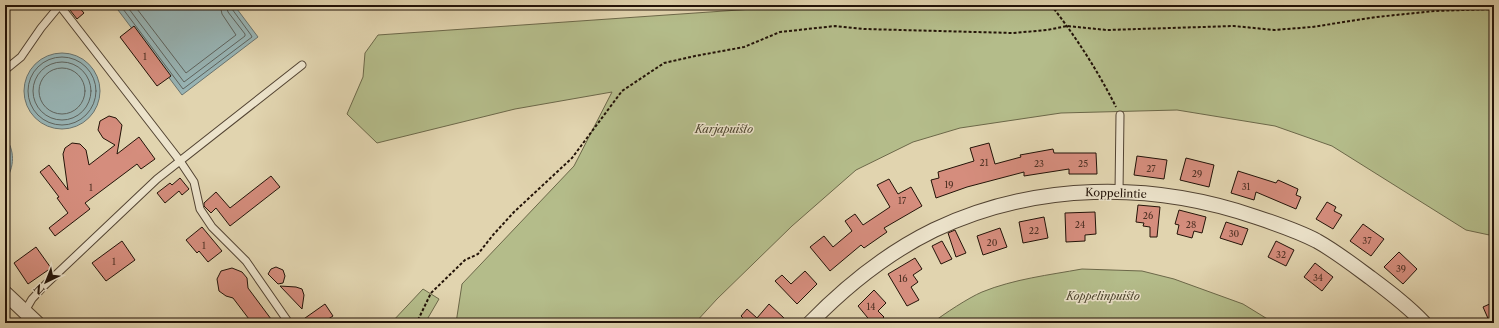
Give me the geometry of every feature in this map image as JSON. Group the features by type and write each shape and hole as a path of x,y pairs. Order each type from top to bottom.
{"street":[{"name":"Koppelintie","path":"810,323 833,300 875,265 897,250 934,230 991,208 1041,197 1073,193 1118,192 1169,196 1206,202 1230,208 1287,227 1317,242 1346,260 1392,294 1416,314 1424,323"},
{"path":"5,293 37,323"}],"lane":[{"path":"5,70 21,57 41,28 60,6 180,161 194,182 200,209 212,227 246,261 289,323"},
{"path":"25,311 32,299 44,286 157,179 302,65"},
{"path":"1118,192 1120,115"}],"path":[{"path":"1051,5 1067,26 1103,81 1120,115"},
{"path":"414,323 418,320 431,293 465,260 478,254 514,212 572,158 622,91 664,63 744,47 780,32 827,27 1013,33 1047,30 1067,26 1107,30 1234,26 1274,30 1312,27 1376,17 1436,11 1494,9"}],"green space":[{"name":"Karjapuisto","path":"811,5 1494,5 1494,236 1466,230 1332,146 1275,126 1177,110 1061,113 960,128 913,142 856,170 792,226 717,299 695,323 456,323 462,284 574,166 612,92 515,109 377,143 347,114 363,77 365,53 378,35"},
{"name":"Koppelinpuisto","path":"1082,269 1142,271 1174,279 1243,304 1274,323 932,323 949,311 982,292 1006,284 1032,278"},
{"path":"423,289 439,299 425,323 391,323"}],"water":[{"path":"234,5 258,37 182,95 115,6"},
{"path":"62,53 76,56 89,64 97,77 100,91 97,105 89,118 76,126 62,129 48,126 35,118 27,105 24,91 27,77 35,64 48,56"},
{"path":"5,137 11,147 12,164 11,170 5,181"}],"building":[{"path":"66,5 77,5 84,13 77,19"},
{"path":"134,26 171,76 157,86 120,37"},
{"path":"109,116 116,118 122,125 117,154 139,137 155,159 141,169 137,164 85,203 90,209 55,236 49,228 68,213 57,198 59,197 40,172 49,165 68,190 63,154 65,148 72,143 80,144 86,150 89,165 115,145 103,138 98,130 100,121"},
{"path":"989,143 995,164 1021,157 1020,155 1053,149 1054,153 1096,153 1097,174 1069,174 1069,169 1024,176 1024,172 967,187 936,198 931,180 939,178 938,172 974,161 970,148"},
{"path":"1137,156 1167,160 1164,179 1134,175"},
{"path":"1186,158 1214,165 1209,187 1180,180"},
{"path":"1238,171 1276,183 1278,180 1298,189 1296,195 1301,197 1296,209 1256,192 1254,200 1231,193"},
{"path":"271,176 280,187 230,226 216,208 211,213 204,206 204,203 216,192 230,208"},
{"path":"180,178 189,189 182,195 179,191 165,203 157,193 170,183 172,185"},
{"path":"889,179 898,194 911,187 922,206 884,228 887,232 864,248 861,245 830,271 810,247 824,236 833,247 852,231 845,221 855,214 863,225 890,207 877,185"},
{"path":"1327,202 1336,207 1334,211 1342,215 1333,229 1316,219"},
{"path":"1138,205 1160,207 1157,237 1150,237 1150,227 1143,226 1144,223 1136,222"},
{"path":"1179,210 1206,217 1202,233 1194,231 1192,238 1177,234 1179,225 1175,224"},
{"path":"1095,212 1096,234 1085,235 1085,241 1066,242 1065,213"},
{"path":"1044,217 1048,238 1023,243 1019,222"},
{"path":"1226,222 1248,229 1242,245 1220,238"},
{"path":"1363,224 1384,239 1371,256 1350,241"},
{"path":"202,227 222,251 208,262 199,251 197,253 186,240"},
{"path":"1000,228 1007,247 983,255 977,236"},
{"path":"955,230 966,253 956,257 948,233"},
{"path":"122,241 135,260 106,281 92,263"},
{"path":"942,241 952,259 941,264 932,246"},
{"path":"1276,241 1294,250 1286,266 1268,257"},
{"path":"36,247 51,268 28,284 14,263"},
{"path":"1399,252 1417,269 1403,284 1384,267"},
{"path":"915,258 922,269 913,275 918,282 911,287 919,300 907,306 888,274"},
{"path":"1315,263 1333,277 1322,291 1304,277"},
{"path":"276,267 283,270 285,276 283,283 278,284 268,274 271,269"},
{"path":"232,268 242,272 247,278 248,288 274,323 252,323 233,298 226,296 219,291 217,279 221,271"},
{"path":"805,271 817,284 797,304 775,281 782,275 791,284"},
{"path":"280,286 302,289 304,295 302,309"},
{"path":"874,290 886,303 878,311 884,317 878,323 872,323 858,306"},
{"path":"1494,302 1494,323 1490,323 1483,307"},
{"path":"325,304 333,316 322,323 298,323"},
{"path":"769,304 784,318 779,323 748,323 741,316 747,309 757,318"}]}
